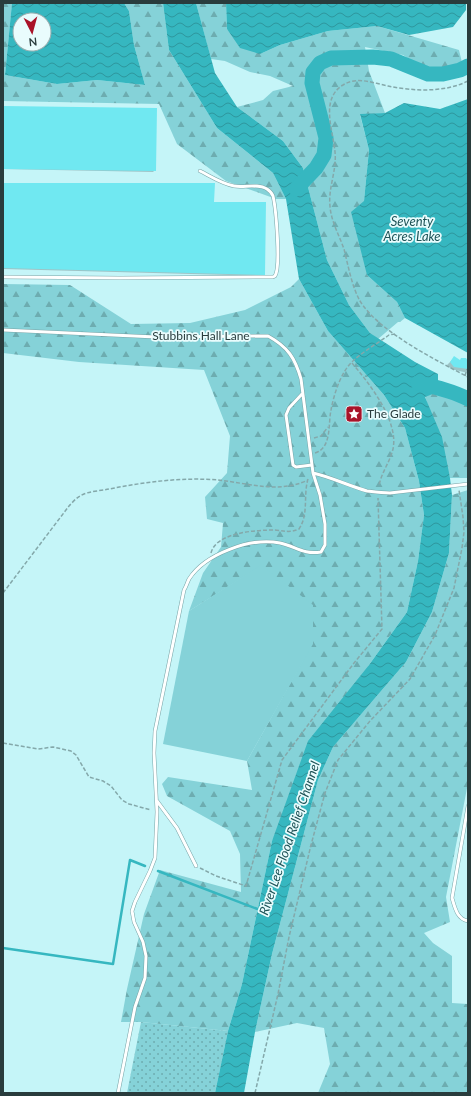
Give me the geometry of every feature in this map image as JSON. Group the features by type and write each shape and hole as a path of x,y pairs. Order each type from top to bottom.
{"lane":[{"path":"3,277 120,278 275,276 277,270 278,243 273,197 271,192 261,187 231,186 200,170"},
{"name":"Stubbins Hall Lane","path":"3,330 156,337 268,336 280,343 297,366 313,473 320,495 325,524 325,545 321,552 312,554 280,543 254,543 231,549 209,561"},
{"path":"302,394 289,408 286,415 293,465 296,467 312,465"},
{"path":"313,473 367,491 390,493 468,484"},
{"path":"118,1093 135,1007 145,978 146,956 143,942 134,922 132,911 155,858 157,812 154,753 155,731 184,590 190,578 209,561"},
{"path":"156,801 177,828 196,866"},
{"path":"468,806 452,898 456,912 462,920 468,921"}],"path":[{"path":"468,81 444,89 387,86 365,81 351,81 344,84 337,90 332,97 329,111 334,137 336,161 330,204 331,212 360,301 376,319 395,334 424,354 468,377"},
{"path":"311,454 320,452 327,442 331,409 346,370 352,362 389,335 395,334"},
{"path":"196,866 216,876 246,886 282,760 382,628 378,492 380,480 393,450 394,440 391,427 379,401 352,362"},
{"path":"465,376 467,369"},
{"path":"308,440 321,436 328,427"},
{"path":"3,593 60,517 79,496 134,484 190,479 217,480 267,487 279,487 301,483 308,480 304,519 299,529 288,532 261,530 233,535 212,547 209,561"},
{"path":"255,1093 278,994 289,937 325,793 338,760 365,727 410,679 435,635 454,588 462,548 463,517 459,485"},
{"path":"3,743 38,749 54,747 71,751 76,755 88,777 103,781 111,786 122,800 129,804 157,812"}],"green space":[{"path":"3,3 12,3 5,75 57,84 97,80 145,85 134,45 129,11 124,3 163,3 169,50 217,128 273,173 286,199 276,199 226,181 177,144 159,104 3,101"},
{"path":"196,3 226,3 227,29 260,54 280,45 328,31 377,26 459,50 465,75 439,78 403,55 365,47 369,71 385,113 360,115 369,150 364,201 367,275 397,302 405,318 378,339 370,333 349,305 327,260 303,168 283,141 237,107 263,100 273,91 293,86 270,76 250,72 225,61 211,59"},
{"path":"299,279 328,331 384,395 405,428 419,481 424,515 418,561 407,612 369,665 272,841 242,984 228,1031 141,1022 121,1022 144,914 160,870 241,892 240,854 230,831 167,796 162,784 168,777 252,790 247,761 312,644 261,566 189,611 203,573 221,547 223,523 207,519 205,497 227,473 230,436 204,370 79,362 3,353 3,284 70,285 131,324 190,323 245,310 291,287"},
{"path":"438,392 468,406 468,478 450,478 425,396"},
{"path":"468,490 468,783 446,897 450,922 424,933 433,943 452,956 452,1003 468,1004 468,1093 318,1093 330,1064 324,1028 297,1023 255,1032 272,954 318,780 333,747 406,662 432,612 449,553 452,495"},
{"path":"261,565 313,605 313,644 247,761 163,744 189,611"},
{"path":"141,1022 228,1031 215,1093 127,1093"}],"water":[{"path":"12,3 124,3 129,11 134,45 145,85 97,80 57,84 5,75"},
{"name":"River Lee Flood Relief Channel","path":"163,3 196,3 215,73 237,107 283,141 303,168 327,260 349,305 370,333 415,362 438,374 438,392 425,397 442,437 452,495 449,553 432,612 406,662 333,747 318,780 272,954 255,1032 244,1093 215,1093 228,1031 242,984 272,841 308,741 369,665 407,612 418,561 424,515 419,481 405,428 384,395 328,331 299,279 286,199 273,173 217,128 169,50"},
{"path":"226,3 466,3 466,10 453,27 409,35 377,26 328,31 280,45 260,54 240,48 227,29"},
{"name":"Seventy Acres Lake","path":"468,99 468,353 405,318 397,302 367,275 351,212 364,201 369,150 360,114 385,113 404,103 440,109"}],"building":[{"path":"3,106 157,108 156,171 3,169"},
{"path":"3,183 215,183 214,202 266,202 265,275 3,268"},
{"path":"454,356 460,360 461,358 466,358 468,361 468,369 454,367 450,362"}],"waterway":[{"path":"296,189 316,168 324,155 326,138 312,83 313,72 320,63 331,58 373,57 391,59 428,74 443,74 460,70 468,66"},
{"path":"418,383 450,391 468,399"},
{"path":"3,948 113,964 130,860 145,866"},
{"name":"River Lee Flood Relief Channel","path":"158,871 260,910"}],"place":[{"name":"The Glade","path":"354,414"}]}
